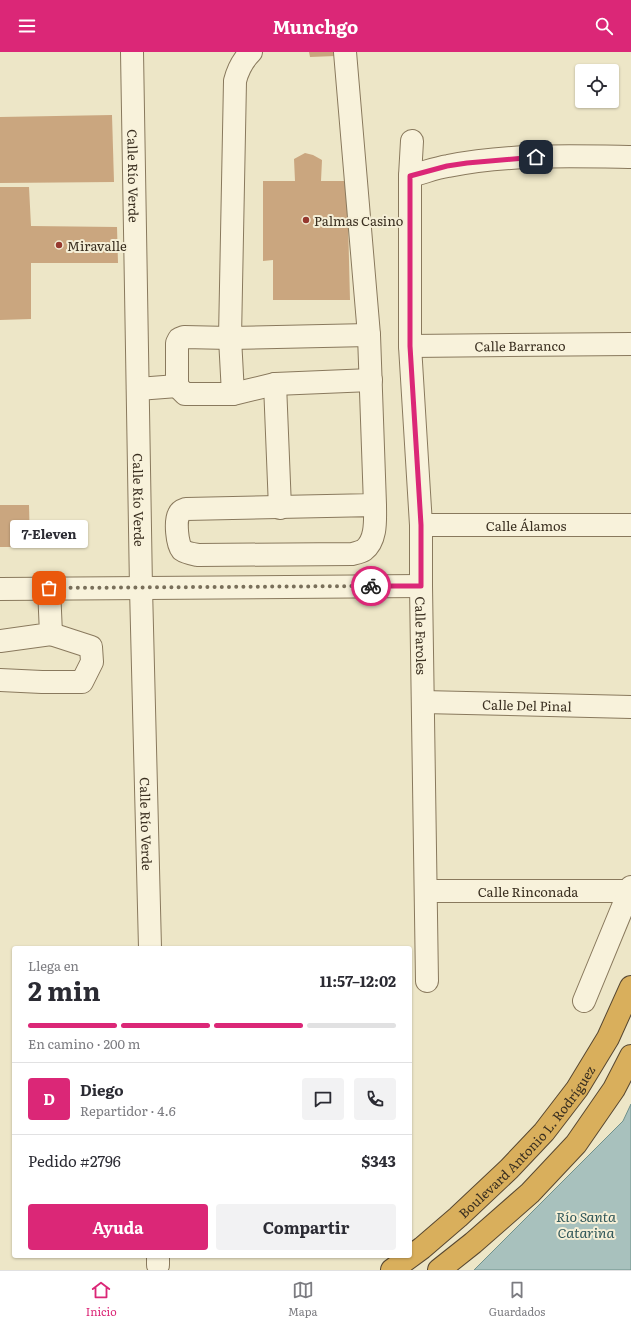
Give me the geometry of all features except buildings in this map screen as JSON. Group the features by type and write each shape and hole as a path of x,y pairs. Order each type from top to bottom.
{"highway":[{"name":"Boulevard Antonio L. Rodríguez","path":"412,1255 458,1217 509,1169 544,1132 576,1088 608,1038 631,987"},
{"path":"438,1270 473,1243 530,1193 576,1144 614,1089 631,1056"},
{"name":"Boulevard Antonio L. Rodríguez","path":"392,1270 408,1258"}],"street":[{"name":"Calle Río Verde","path":"132,52 141,588 150,946"},
{"path":"233,394 230,338 235,81 238,69 244,59 251,52"},
{"path":"345,52 369,335 375,505 374,532 369,545 363,551 352,554 198,555 182,550 178,542 178,516 182,510 186,509 375,505"},
{"name":"Calle Faroles","path":"412,141 410,176 410,346 421,525 427,981"},
{"path":"410,176 447,166 495,160 550,156 631,157"},
{"path":"369,335 230,338 184,337 179,339 177,343 177,386 182,392 189,395 233,394 275,384 371,380"},
{"name":"Calle Barranco","path":"410,346 631,344"},
{"path":"275,384 280,508"},
{"path":"138,389 177,386"},
{"name":"Calle Álamos","path":"421,525 631,525"},
{"path":"0,589 421,586"},
{"path":"49,588 51,634"},
{"path":"0,641 51,634 91,647 92,662 82,682 0,680"},
{"name":"Calle Del Pinal","path":"423,702 631,707"},
{"path":"584,1001 630,889"},
{"name":"Calle Rinconada","path":"426,891 630,889"}],"water":[{"name":"Río Santa Catarina","path":"631,1104 631,1270 474,1270 623,1121"}],"way so far":[{"path":"49,588 371,586"}],"place":[{"name":"Palmas Casino","path":"306,220"},
{"name":"Miravalle","path":"59,245"},
{"name":"7-Eleven","path":"49,588"}],"route":[{"path":"371,586 421,586 421,525 410,346 410,176 447,166 536,157"}]}
